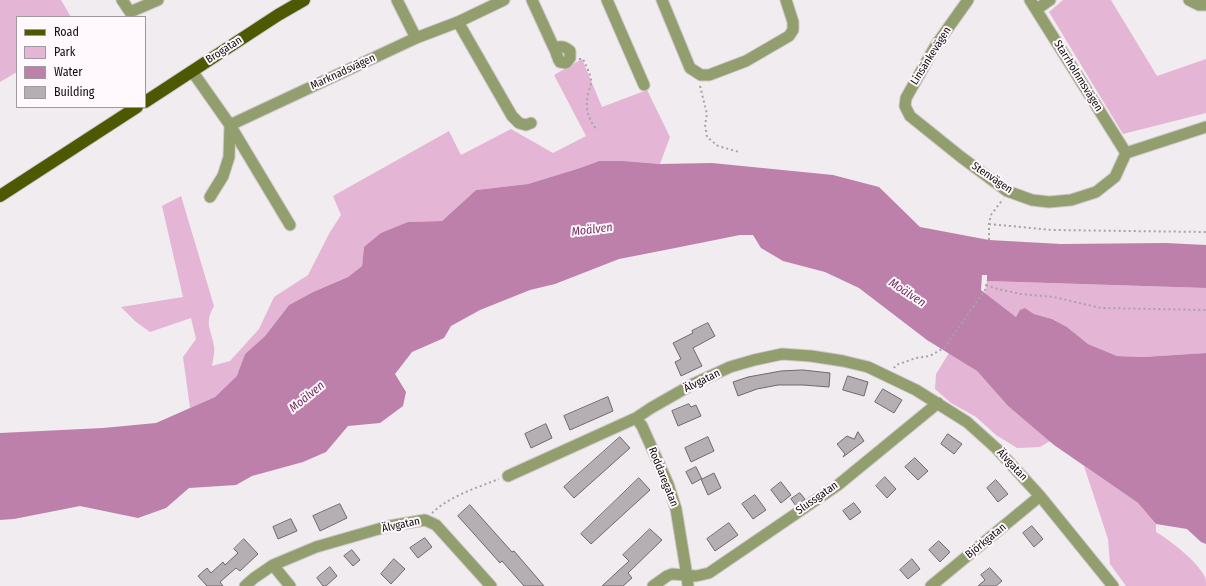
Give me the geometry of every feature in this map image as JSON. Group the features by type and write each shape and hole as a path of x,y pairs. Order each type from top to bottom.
{"main road":[{"name":"Brogatan","path":"146,101 278,15 304,0"},
{"path":"0,196 135,108"}],"street":[{"path":"122,0 130,12 158,0"},
{"path":"397,0 416,38"},
{"name":"Marknadsvägen","path":"230,125 416,38 458,22 504,0"},
{"path":"532,0 554,48 557,58 560,62 566,63 570,58"},
{"path":"607,0 644,85"},
{"path":"662,0 690,68 701,75 709,75 746,61 789,36 793,30 793,22 786,0"},
{"name":"Linsänkevägen","path":"910,116 905,106 906,98 936,45 968,0"},
{"name":"Starrholnmsvägen","path":"1030,0 1126,153"},
{"path":"1037,9 1050,0"},
{"path":"1189,0 1199,5 1206,5"},
{"path":"458,22 512,116 519,123 526,125 531,123"},
{"path":"192,71 230,125 290,225"},
{"name":"Stenvägen","path":"910,116 961,157 1007,191 1032,200 1049,202 1071,200 1096,192 1115,177 1126,153"},
{"path":"210,197 223,176 229,157 230,125"},
{"path":"1126,153 1206,127"},
{"name":"Älvgatan","path":"508,476 636,418 693,384 730,367 782,354 811,356 843,361 868,368 916,390 967,422 997,449 1040,496 1113,586"},
{"name":"Slussgatan","path":"653,586 672,574 687,581 696,576 709,573 838,485 938,403"},
{"name":"Roddaregatan","path":"636,418 642,426 668,484 676,509 687,581"},
{"name":"Björkgatan","path":"931,586 1040,496"},
{"path":"425,520 436,525 491,586"},
{"name":"Älvgatan","path":"245,586 273,565 316,547 388,527 425,520"},
{"path":"273,565 290,586"}],"path":[{"path":"570,58 583,59 589,74 591,83 586,108 590,120 596,129"},
{"path":"695,71 707,114 705,125 707,137 718,146 739,152"},
{"path":"989,240 989,224 991,215 1002,201 1007,191"},
{"path":"989,224 1052,230 1206,232"},
{"path":"889,378 896,365 916,358 930,356 945,347 985,290 987,280"},
{"path":"986,285 1021,294 1054,297 1101,308 1206,310"},
{"name":"Älvgatan","path":"425,520 438,507 469,491 508,476"}],"green space":[{"path":"0,0 61,0 70,16 16,16 16,73 0,82"},
{"path":"1063,0 1111,0 1157,76 1206,59 1206,113 1123,134 1049,12"},
{"path":"582,59 602,107 647,90 670,137 660,164 624,161 599,161 528,184 476,190 442,221 408,222 364,247 362,266 348,277 313,292 289,305 265,336 245,354 238,376 215,397 190,408 183,357 196,339 191,318 150,332 136,322 121,307 183,297 162,206 181,196 214,306 209,317 209,326 214,348 212,366 230,361 259,329 274,297 308,275 330,232 341,215 333,196 449,131 461,155 511,129 553,153 586,136 554,75"},
{"path":"987,281 1206,288 1206,353 1143,357 1117,356 1088,344 1067,327 1052,319 1034,314 1025,308 1016,317 985,293"},
{"path":"949,353 977,371 1008,406 1050,441 1040,447 1017,448 996,435 976,417 951,403 935,389 936,374"},
{"path":"1084,466 1138,503 1156,524 1156,532 1176,546 1196,564 1205,577 1206,586 1126,586 1110,564 1108,539"}],"water":[{"name":"Moälven","path":"599,161 624,161 660,164 712,163 833,175 879,187 920,227 989,240 1061,244 1166,243 1206,245 1206,288 987,281 987,275 982,275 981,290 1016,317 1020,310 1025,308 1034,314 1052,319 1067,327 1088,344 1117,356 1143,357 1206,353 1206,544 1201,542 1187,529 1156,524 1138,503 1054,445 1008,406 977,371 927,340 859,288 825,272 783,261 761,248 753,235 740,235 619,259 555,284 530,290 480,310 451,326 444,338 412,352 395,374 406,392 403,406 380,423 348,426 326,452 303,462 252,476 236,485 189,488 166,508 138,518 80,506 14,519 0,520 0,433 103,428 156,423 215,397 237,376 245,354 265,336 289,305 313,292 348,277 362,266 364,247 381,233 408,222 442,221 476,190 528,184"}],"building":[{"path":"708,323 715,336 693,348 702,366 681,376 675,362 681,359 673,343 693,333 692,331"},
{"path":"803,370 830,373 829,387 778,385 757,389 738,396 733,382 748,377 781,371"},
{"path":"848,376 868,382 864,396 843,390"},
{"path":"883,389 902,400 894,413 875,402"},
{"path":"608,397 613,411 570,430 564,416"},
{"path":"689,404 691,407 696,405 701,416 678,426 672,411"},
{"path":"546,424 552,438 531,448 525,434"},
{"path":"858,432 864,441 843,457 845,454 837,444 847,436 854,439"},
{"path":"948,434 962,444 954,454 941,444"},
{"path":"620,437 630,448 574,498 564,487"},
{"path":"708,437 714,451 691,462 685,448"},
{"path":"915,458 928,471 918,480 905,467"},
{"path":"696,467 702,479 714,473 721,488 708,495 701,479 692,484 686,472"},
{"path":"885,477 896,489 887,498 876,486"},
{"path":"639,478 650,490 591,544 581,534"},
{"path":"996,480 1008,494 998,502 987,488"},
{"path":"781,482 791,495 781,503 771,490"},
{"path":"800,493 805,499 796,506 791,499"},
{"path":"755,495 766,510 753,519 742,504"},
{"path":"854,503 861,512 850,520 843,511"},
{"path":"340,504 347,518 320,531 313,516"},
{"path":"470,505 512,552 514,551 544,586 524,586 502,561 500,563 458,516"},
{"path":"291,519 297,531 278,539 273,527"},
{"path":"729,523 738,535 715,551 707,539"},
{"path":"1032,526 1043,539 1034,547 1023,533"},
{"path":"650,529 662,540 628,573 632,578 623,586 602,586 629,561 623,555"},
{"path":"425,538 432,547 418,558 410,548"},
{"path":"244,539 258,554 240,571 236,568 220,582 223,586 207,586 198,576 207,568 211,573 223,562 225,565 238,553 234,549"},
{"path":"939,541 950,552 940,562 929,550"},
{"path":"352,550 360,560 353,566 344,556"},
{"path":"394,559 405,569 391,584 381,574"},
{"path":"912,559 920,569 908,579 900,570"},
{"path":"330,567 337,576 326,586 323,586 317,578"},
{"path":"990,568 1002,581 996,586 978,586 985,580 981,575"}]}
